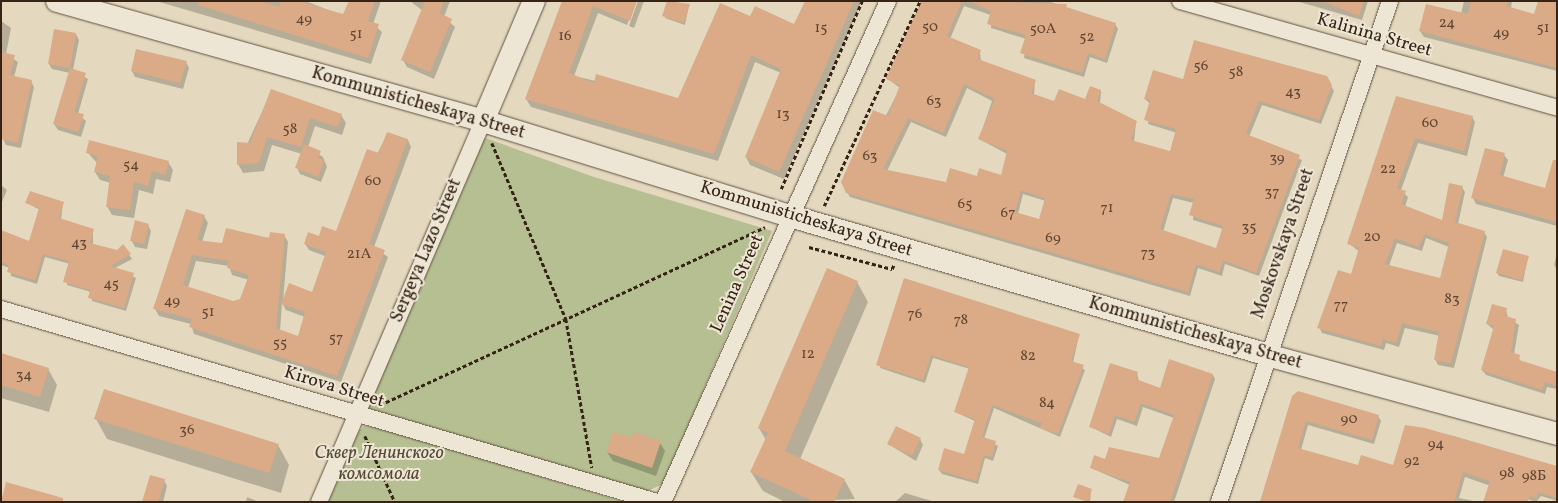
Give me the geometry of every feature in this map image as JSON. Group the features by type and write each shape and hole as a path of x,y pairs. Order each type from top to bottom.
{"main road":[{"name":"Kommunisticheskaya Street","path":"57,1 482,121 790,216 1267,355 1557,434"},
{"name":"Sergeya Lazo Street","path":"482,121 534,1"}],"street":[{"name":"Lenina Street","path":"664,502 790,216 888,1"},
{"name":"Kalinina Street","path":"1180,1 1557,108"},
{"name":"Moskovskaya Street","path":"1219,502 1267,355 1390,1"},
{"name":"Sergeya Lazo Street","path":"319,502 482,121"},
{"name":"Kirova Street","path":"1,309 356,416 657,502"}],"path":[{"path":"781,188 862,1"},
{"path":"824,206 920,1"},
{"path":"482,121 566,319 594,484"},
{"path":"395,502 356,416 790,216"},
{"path":"809,247 892,269"}],"green space":[{"path":"477,135 594,177 772,231 663,484 636,496 356,416"},
{"name":"Сквер Ленинского комсомола","path":"364,426 381,428 624,502 324,502 351,439"}],"building":[{"path":"198,1 260,1 279,7 281,1 298,1 343,14 349,1 375,1 368,21 379,24 368,58 198,5"},
{"path":"425,1 444,1 439,13 452,19 430,72 401,60"},
{"path":"562,1 637,1 630,21 593,6 569,73 594,83 596,74 678,98 720,3 750,16 755,6 794,24 805,1 854,1 779,172 745,157 781,69 751,55 714,154 525,99"},
{"path":"667,1 690,4 684,23 662,16"},
{"path":"921,1 962,1 947,36 981,50 978,59 1036,80 1031,93 1054,101 1059,89 1085,99 1090,86 1101,90 1097,101 1137,121 1131,140 1170,151 1176,129 1144,120 1150,100 1144,99 1153,70 1183,79 1194,40 1327,76 1332,85 1319,120 1259,101 1246,134 1300,155 1256,273 1223,260 1219,272 1196,264 1188,292 846,193 841,182 873,110 888,116 900,85 886,79","holes":["964,84 995,99 978,139 1007,151 1001,175 979,168 977,176 950,168 946,182 883,169 908,118 943,133","1021,190 1045,198 1039,219 1015,212","1171,194 1194,199 1189,215 1223,226 1216,248 1160,229"]},
{"path":"968,1 1067,4 1066,7 1116,23 1105,59 1088,53 1082,73 1020,53 1026,35 987,24 991,11"},
{"path":"1322,1 1364,1 1359,16"},
{"path":"1471,1 1508,1 1507,6 1534,14 1538,1 1557,1 1557,68 1419,31 1426,4 1468,14"},
{"path":"54,29 76,33 70,68 48,64"},
{"path":"136,49 187,61 180,83 131,71"},
{"path":"1,52 15,55 10,75 32,80 18,143 1,139"},
{"path":"70,68 86,73 74,112 84,114 78,132 53,124"},
{"path":"271,89 342,114 338,127 310,118 301,147 267,137 259,163 237,165 237,142 250,143"},
{"path":"1396,96 1473,116 1464,151 1415,138 1397,188 1406,191 1401,204 1442,220 1449,183 1463,186 1455,222 1485,231 1451,363 1434,360 1439,332 1402,323 1396,343 1383,339 1381,346 1317,328 1338,270 1351,274 1359,248 1347,244","holes":["1424,234 1449,243 1440,278 1385,264 1395,238 1419,247"]},
{"path":"387,132 408,139 369,244 385,250 337,376 189,327 192,319 153,309 186,209 205,215 197,240 222,243 226,228 269,238 270,232 285,234 276,328 298,336 305,312 281,304 289,283 312,292 326,252 304,244 308,232 319,236 322,226 336,231 367,149 379,153","holes":["192,255 229,261 227,268 249,275 240,299 233,301 183,285"]},
{"path":"89,140 169,161 165,175 152,171 148,186 134,182 130,210 106,207 110,176 94,172 98,156 86,153"},
{"path":"304,144 321,151 318,158 324,160 318,177 295,168"},
{"path":"1485,148 1505,153 1500,175 1545,188 1553,160 1557,160 1557,222 1471,198"},
{"path":"30,191 64,202 59,218 94,229 90,243 117,250 123,244 131,254 110,266 134,273 124,308 88,298 90,290 63,282 69,261 43,254 35,280 7,272 9,265 1,262 1,230 29,241 39,208 25,203"},
{"path":"135,220 149,224 144,244 130,241"},
{"path":"1503,249 1529,256 1522,280 1496,273"},
{"path":"827,268 858,281 785,451 845,479 834,502 815,502 750,472 768,433 758,428"},
{"path":"904,278 1080,334 1071,361 1084,365 1058,434 1040,428 1042,423 992,405 982,437 996,441 992,457 984,455 976,481 938,470 944,448 964,454 975,419 954,412 969,367 931,355 923,380 876,365"},
{"path":"1492,304 1507,308 1505,316 1516,319 1511,352 1520,355 1519,360 1557,372 1557,386 1545,382 1542,390 1481,370 1494,326 1486,324"},
{"path":"1,353 49,368 40,397 1,385"},
{"path":"1169,359 1213,374 1170,502 1123,502 1130,482 1090,468 1094,455 1105,459 1109,447 1159,458 1174,415 1141,403 1134,422 1115,415 1109,434 1089,427 1110,363 1138,372 1136,379 1160,388"},
{"path":"104,389 279,444 269,473 94,419"},
{"path":"1298,391 1379,415 1372,440 1306,421 1298,448 1358,465 1361,455 1393,465 1405,425 1425,428 1557,466 1557,498 1538,492 1537,498 1529,496 1528,502 1483,502 1490,481 1463,472 1454,502 1260,502 1292,396"},
{"path":"896,426 921,438 912,456 887,444"},
{"path":"613,432 632,438 634,432 661,441 652,468 606,452"},
{"path":"150,475 165,479 158,502 142,502"},
{"path":"6,482 63,498 63,502 1,502"},
{"path":"1078,484 1092,489 1088,502 1073,497"}]}
